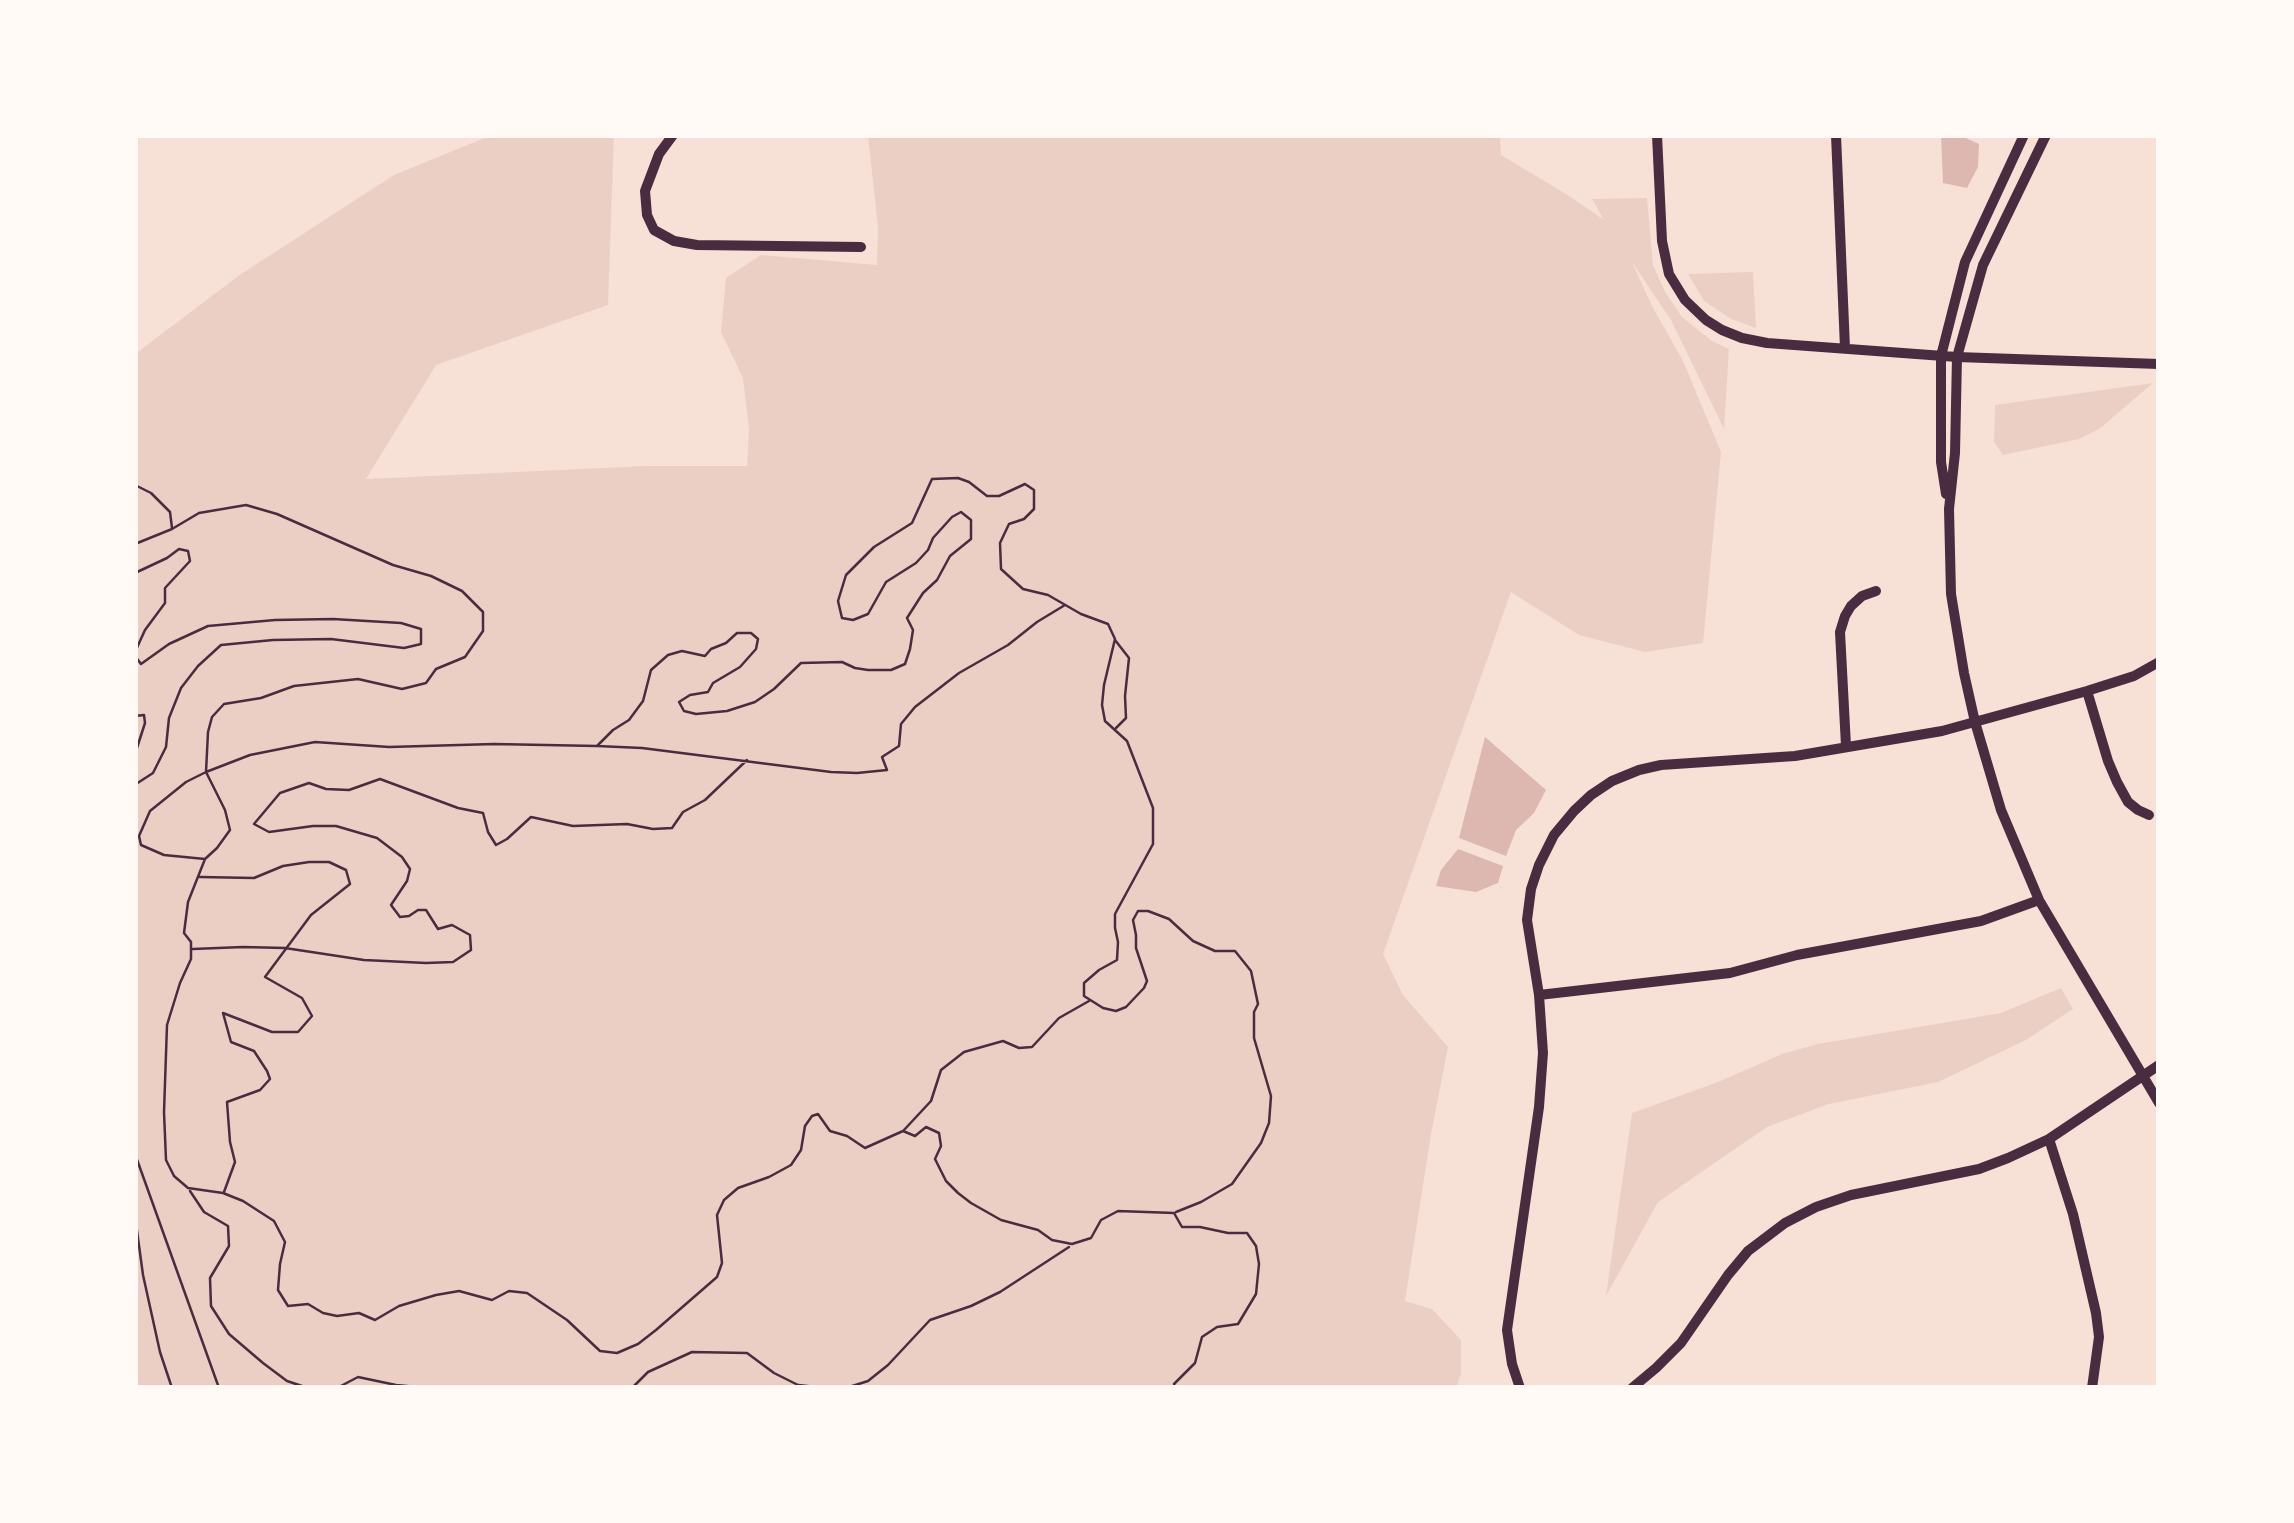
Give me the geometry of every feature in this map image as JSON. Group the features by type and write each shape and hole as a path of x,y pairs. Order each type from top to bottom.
{"street":[{"path":"673,135 659,154 646,191 646,215 654,230 674,241 696,244 861,247"},
{"path":"1657,135 1662,241 1669,274 1685,300 1722,330 1767,344 1957,357 2159,364"},
{"path":"1836,135 1845,348"},
{"path":"1950,509 1940,462 1941,356 1965,262 2024,135"},
{"path":"2046,135 1983,265 1957,357 1950,509 1951,594 1975,722 2001,810 2039,900 2159,1103"},
{"path":"1846,746 1840,632 1844,616 1852,606 1862,596 1876,591"},
{"path":"1520,1388 1507,1330 1539,1106 1542,1053 1539,995 1527,920 1531,889 1554,835 1591,795 1639,770 1661,765 1794,756 1942,731 2087,692 2134,676 2159,662"},
{"path":"2087,692 2108,761 2128,802 2150,815"},
{"path":"1539,995 1730,973 1797,955 1980,921 2039,900"},
{"path":"1632,1388 1682,1343 1748,1251 1785,1223 1852,1195 1979,1168 2008,1158 2049,1139 2159,1065"},
{"path":"2049,1139 2073,1214 2096,1313 2099,1337 2092,1388"}],"path":[{"path":"597,746 629,720 643,701 651,670 668,655 682,651 705,656 737,633 751,633 758,639 756,649 740,667 713,683 708,692 690,695 679,702 684,711 728,711 755,702 800,663 842,662 868,670 891,670 905,664 913,630 906,618 922,593 938,580 950,556 970,539 970,520 961,512 952,517 916,563 886,582 868,614 853,620 842,618 838,601 846,576 874,547 912,523 932,479 958,478 987,496 999,496 1025,484 1034,490 1034,508 1024,519 1009,524 1000,543 1001,569 1023,588 1048,594 1081,614 1108,624 1129,658 1126,718 1114,729"},
{"path":"135,485 152,493 170,512 172,530"},
{"path":"135,544 172,530 199,513 246,505 277,514 393,565 431,576 462,591 484,612 483,630 465,657 436,669 426,683 402,690 358,680 294,686 261,698 224,704 212,716 208,732 206,772 225,810 230,830 205,858 188,902 184,934 191,942 192,959 180,982 168,1025 166,1160 204,1212 228,1226 229,1246 210,1278 211,1306 229,1334 263,1363 287,1381 308,1388"},
{"path":"135,573 178,549 188,551 190,561 165,588 165,603 145,630 135,654 141,664 169,644 208,626 332,618 401,623 421,629 421,644 404,648 331,639 221,645 181,688 169,718 166,747 153,773 136,784 135,781"},
{"path":"205,858 179,857 141,845 139,836 150,811 186,782 206,772 250,755 314,742 389,747 494,744 642,748 831,772 887,770 882,758 898,746 901,724 915,707 946,682 1066,604"},
{"path":"846,1388 868,1381 888,1365 930,1320 1000,1292 1072,1244 1090,1238 1101,1220 1118,1211 1174,1213 1232,1184 1261,1142 1268,1124 1271,1096 1254,1038 1254,1012 1258,1004 1251,971 1235,951 1215,951 1193,942 1169,919 1138,911 1132,920 1147,981 1144,988 1126,1008 1116,1011 1084,996 1084,984 1098,970 1117,960 1116,914 1153,844 1153,808 1127,741 1105,720 1102,705 1114,638"},
{"path":"135,716 144,715 146,723 135,754"},
{"path":"192,950 285,948 364,960 426,964 452,962 471,950 470,935 452,925 438,928 426,910 400,916 391,905 410,869 402,856 377,838 336,826 269,832 254,824 280,792 309,783 349,790 380,780 483,813 496,845 507,840 531,816 573,826 627,824 672,828 683,812 705,800 747,760"},
{"path":"197,876 254,878 284,866 329,862 346,870 350,884 311,915 265,976 302,998 312,1016 298,1032 272,1032 223,1013 231,1042 254,1051 270,1079 260,1090 227,1102 235,1162 223,1193"},
{"path":"188,1188 223,1193 274,1222 285,1242 278,1290 288,1306 308,1304 337,1316 359,1312 375,1320 399,1306 436,1294 459,1291 492,1300 510,1291 526,1293 567,1320 600,1351 617,1353 638,1344 717,1277 722,1263 717,1215 724,1200 738,1188 791,1165 802,1150 805,1126 812,1116 818,1114 830,1130 864,1148 903,1131 931,1101 941,1070 964,1052 1003,1041 1019,1048 1032,1047 1059,1018 1090,1000"},
{"path":"903,1131 915,1136 926,1127 939,1133 941,1146 935,1159 946,1181 970,1204 1001,1220 1072,1244"},
{"path":"135,1154 219,1388"},
{"path":"1174,1213 1182,1226 1247,1234 1256,1246 1259,1264 1256,1294 1238,1324 1217,1327 1202,1337 1195,1363 1174,1384 1175,1388"},
{"path":"135,1216 143,1274 172,1388"},
{"path":"632,1388 648,1372 692,1352 723,1352 747,1353 798,1385 826,1388"},
{"path":"337,1388 358,1377 428,1388"}],"shaded area":[{"path":"492,135 614,135 608,305 436,365 366,479 646,466 747,466 749,429 743,378 721,332 726,278 761,255 877,265 878,228 868,135 1500,135 1501,155 1604,220 1592,199 1647,198 1653,265 1665,292 1682,317 1729,349 1724,429 1671,320 1632,262 1683,361 1721,452 1703,643 1645,652 1579,635 1511,592 1383,954 1403,995 1448,1047 1405,1301 1432,1309 1461,1340 1461,1374 1456,1388 135,1388 135,354 241,274 394,175"},
{"path":"1941,135 1959,135 1979,144 1978,167 1967,188 1943,183"},
{"path":"1753,272 1756,328 1731,319 1704,301 1688,274"},
{"path":"2153,383 2099,429 2079,439 2003,455 1994,442 1995,405"},
{"path":"1485,737 1546,790 1534,813 1516,830 1506,856 1459,838"},
{"path":"1458,849 1503,866 1498,883 1476,892 1436,886 1441,870"},
{"path":"2061,988 2073,1009 2026,1040 1938,1082 1829,1104 1767,1127 1658,1202 1606,1296 1632,1113 1782,1054 1818,1044 2001,1013"}]}
